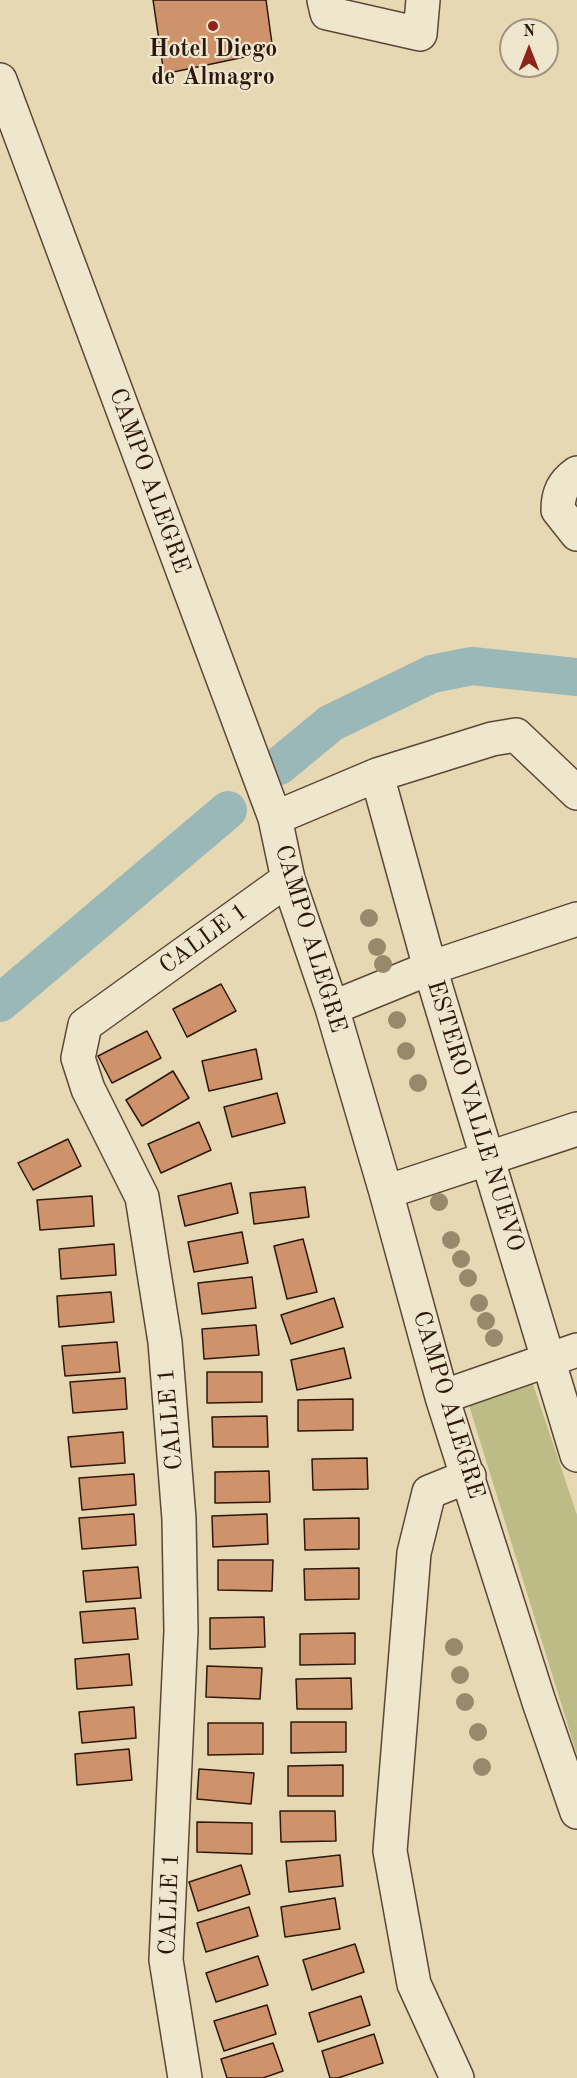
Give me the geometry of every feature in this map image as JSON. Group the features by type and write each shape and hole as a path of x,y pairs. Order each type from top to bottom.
{"street":[{"path":"324,0 327,13 420,34 423,0"},
{"name":"CAMPO ALEGRE","path":"0,80 275,818 288,879 332,1008 442,1396 539,1702 577,1812"},
{"path":"577,472 566,480 558,496 558,510 577,534"},
{"path":"275,818 377,775 492,739 516,735 577,793"},
{"name":"ESTERO VALLE NUEVO","path":"377,775 430,968 489,1159 562,1355 577,1455"},
{"name":"CALLE 1","path":"185,2078 166,1960 181,1631 179,1519 165,1342 142,1197 88,1089 78,1058 85,1025 288,879"},
{"path":"332,1008 430,968 577,919"},
{"path":"386,1192 577,1129"},
{"path":"442,1396 562,1355"},
{"path":"457,2078 414,1984 390,1851 414,1552 429,1492 469,1476"}],"shaded area":[{"path":"532,1381 577,1515 577,1755 468,1402"}],"building":[{"name":"Hotel Diego de Almagro","path":"153,0 266,0 273,51 164,74"},
{"path":"221,984 236,1011 187,1037 173,1009"},
{"path":"147,1031 161,1058 112,1083 98,1056"},
{"path":"256,1049 262,1079 209,1091 202,1061"},
{"path":"173,1071 189,1098 142,1126 126,1100"},
{"path":"277,1093 285,1123 232,1137 224,1107"},
{"path":"199,1122 211,1150 161,1173 148,1144"},
{"path":"68,1139 81,1166 33,1190 18,1163"},
{"path":"231,1183 238,1213 185,1226 178,1196"},
{"path":"305,1187 309,1217 254,1224 250,1193"},
{"path":"92,1196 94,1226 40,1230 37,1200"},
{"path":"242,1232 248,1263 194,1272 188,1242"},
{"path":"303,1239 317,1292 287,1299 274,1246"},
{"path":"114,1244 116,1275 61,1279 59,1249"},
{"path":"252,1277 256,1308 202,1314 198,1283"},
{"path":"111,1292 114,1322 59,1327 57,1296"},
{"path":"334,1298 343,1327 291,1344 281,1315"},
{"path":"256,1325 259,1355 204,1359 202,1329"},
{"path":"117,1342 120,1372 65,1376 62,1346"},
{"path":"344,1348 351,1378 297,1390 291,1360"},
{"path":"207,1372 262,1372 262,1402 207,1403"},
{"path":"125,1378 127,1409 73,1413 70,1382"},
{"path":"353,1399 353,1430 298,1431 298,1400"},
{"path":"267,1416 268,1447 213,1447 212,1417"},
{"path":"123,1432 125,1463 71,1467 68,1437"},
{"path":"367,1458 368,1489 313,1490 312,1459"},
{"path":"269,1471 270,1502 215,1503 215,1472"},
{"path":"134,1474 136,1505 82,1510 79,1478"},
{"path":"134,1514 136,1545 82,1549 79,1518"},
{"path":"267,1514 268,1544 213,1547 212,1516"},
{"path":"359,1518 359,1549 305,1550 304,1519"},
{"path":"218,1560 273,1560 272,1591 218,1590"},
{"path":"138,1567 141,1598 86,1602 83,1571"},
{"path":"359,1568 359,1599 305,1600 304,1569"},
{"path":"135,1608 138,1639 83,1643 80,1612"},
{"path":"264,1617 265,1647 210,1649 210,1618"},
{"path":"355,1633 355,1664 300,1665 300,1634"},
{"path":"129,1654 132,1685 77,1689 75,1659"},
{"path":"207,1666 262,1668 260,1699 206,1697"},
{"path":"351,1678 352,1709 297,1709 296,1679"},
{"path":"134,1707 136,1738 82,1743 79,1712"},
{"path":"291,1722 346,1722 346,1752 291,1753"},
{"path":"208,1723 263,1723 263,1754 208,1755"},
{"path":"129,1749 132,1780 77,1785 75,1754"},
{"path":"343,1765 343,1796 288,1796 288,1766"},
{"path":"199,1769 254,1773 251,1804 197,1799"},
{"path":"280,1811 335,1811 336,1841 281,1842"},
{"path":"197,1822 252,1823 252,1854 197,1852"},
{"path":"340,1855 343,1886 289,1892 286,1861"},
{"path":"241,1865 250,1894 198,1911 189,1882"},
{"path":"335,1898 340,1929 285,1937 281,1907"},
{"path":"249,1907 258,1936 206,1952 197,1923"},
{"path":"355,1944 364,1972 312,1990 303,1960"},
{"path":"258,1956 268,1985 216,2002 206,1973"},
{"path":"361,1996 370,2025 318,2042 309,2013"},
{"path":"267,2005 276,2034 224,2051 214,2021"},
{"path":"374,2034 383,2063 338,2078 330,2078 322,2051"},
{"path":"273,2043 283,2071 263,2078 227,2078 221,2059"}],"waterway":[{"path":"279,766 331,723 432,674 472,666 577,677"},
{"path":"0,1003 228,810"}],"place":[{"name":"Hotel Diego de Almagro","path":"213,26"}]}
